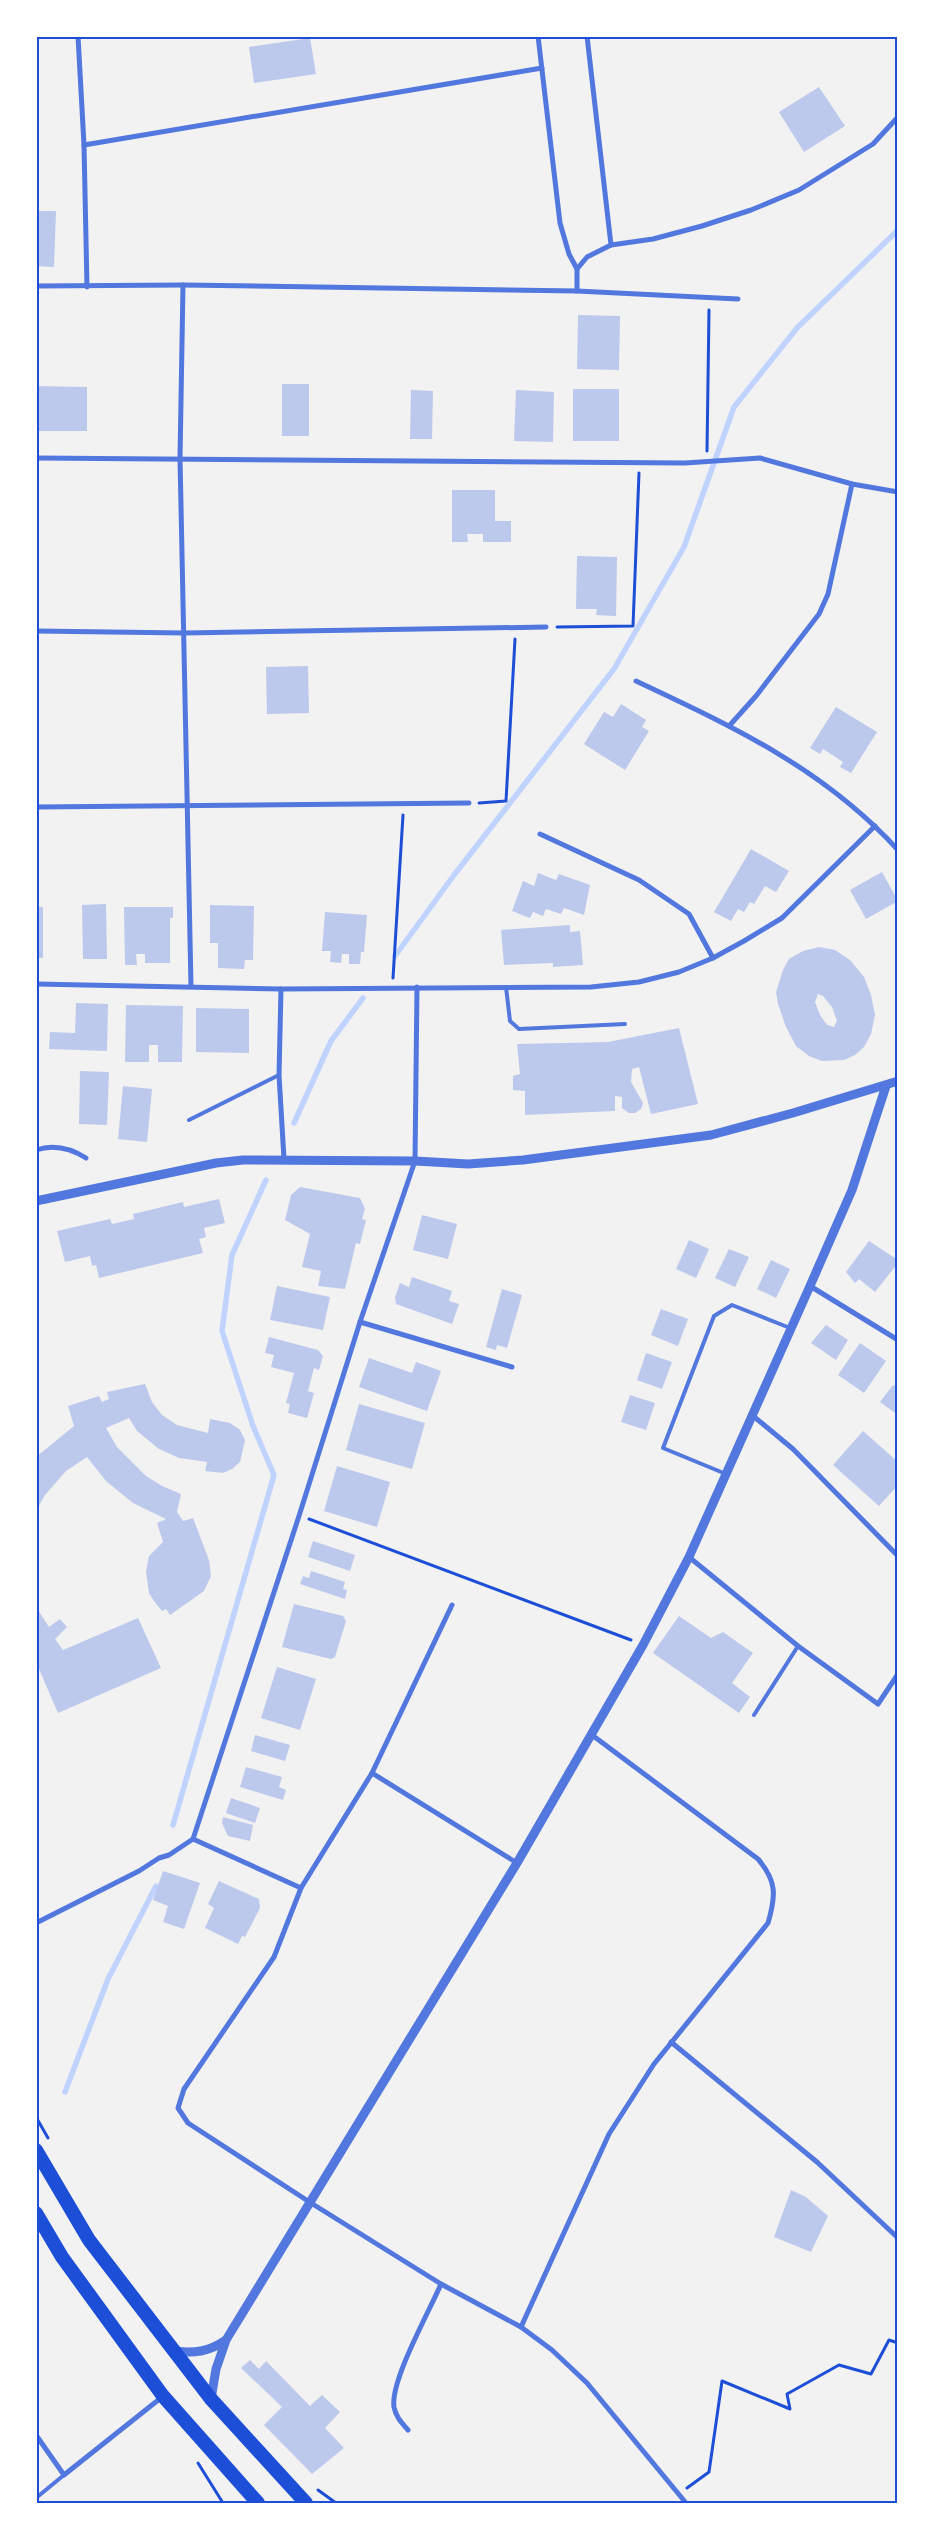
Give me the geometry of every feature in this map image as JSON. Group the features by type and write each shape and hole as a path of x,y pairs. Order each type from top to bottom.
{"highway":[{"path":"36,2150 89,2240 211,2399 306,2503"},
{"path":"36,2213 62,2257 164,2396 258,2503"}],"street":[{"path":"78,36 84,145 87,287"},
{"path":"538,36 560,223 569,254 577,269 577,291"},
{"path":"587,36 611,245"},
{"path":"84,145 542,68"},
{"path":"577,269 587,257 611,245 653,239 702,226 751,210 799,190 873,144 898,117"},
{"path":"183,285 180,458 189,806 191,986"},
{"path":"36,286 183,285 577,291 738,299"},
{"path":"36,458 639,463 685,463 760,458 852,484 898,492"},
{"path":"730,725 756,696 819,614 828,594 852,484"},
{"path":"36,631 185,633 546,627"},
{"path":"636,681 730,725 783,755 828,787 875,826 898,850"},
{"path":"36,807 469,803"},
{"path":"36,984 281,989 591,987 639,982 679,972 713,958 782,918 875,826"},
{"path":"540,834 639,880 689,914 713,958"},
{"path":"36,1923 139,1871 159,1858 169,1855 193,1839 299,1516 360,1322 415,1161 417,987"},
{"path":"281,989 279,1075 284,1159"},
{"path":"36,1201 216,1163 284,1159 415,1161 468,1164 523,1160 711,1135 898,1081"},
{"path":"211,2399 216,2369 226,2340 312,2203 517,1863 643,1645 688,1556 726,1474 852,1190 886,1086"},
{"path":"36,1150 54,1147 73,1150 86,1158"},
{"path":"810,1286 898,1340"},
{"path":"360,1322 512,1367"},
{"path":"752,1415 793,1449 898,1556"},
{"path":"688,1556 798,1646 878,1704 898,1674"},
{"path":"452,1605 372,1773 302,1888 274,1957 184,2089 178,2108 188,2122 312,2203 442,2284 521,2327 552,2350 587,2383 686,2503"},
{"path":"521,2327 609,2134 654,2064 768,1923 774,1904 774,1888 769,1872 758,1859 592,1735"},
{"path":"372,1773 517,1863"},
{"path":"193,1839 302,1888"},
{"path":"898,2002 896,2010 898,2026"},
{"path":"672,2042 816,2162 898,2238"},
{"path":"408,2430 398,2419 394,2406 396,2386 442,2284"},
{"path":"176,2352 203,2352 216,2347 226,2340"},
{"path":"36,2435 64,2475 164,2396"}],"lane":[{"path":"506,987 510,1021 519,1029 625,1024"},
{"path":"189,1120 279,1075"},
{"path":"726,1474 663,1448 714,1316 732,1305 791,1328"},
{"path":"754,1715 798,1646"},
{"path":"36,2498 64,2475"}],"path":[{"path":"707,462 710,297"},
{"path":"546,627 633,626 639,463"},
{"path":"469,803 506,801 516,628"},
{"path":"392,988 404,804"},
{"path":"299,1516 643,1645"},
{"path":"36,2116 49,2140"},
{"path":"679,2494 709,2472 722,2381 790,2410 787,2394 839,2365 872,2374 888,2340 898,2343"}],"building":[{"path":"310,38 316,74 254,83 249,47"},
{"path":"819,87 845,126 804,152 779,112"},
{"path":"36,211 56,211 54,267 36,266"},
{"path":"578,315 620,316 619,370 577,369"},
{"path":"282,384 309,384 309,436 282,436"},
{"path":"36,386 87,387 87,431 36,431"},
{"path":"573,389 619,389 619,441 573,441"},
{"path":"411,390 433,391 432,439 410,439"},
{"path":"516,390 554,392 553,442 514,441"},
{"path":"452,490 495,490 495,521 511,521 511,542 483,542 483,534 467,534 468,542 452,542"},
{"path":"577,556 617,557 616,616 596,615 597,609 576,609"},
{"path":"308,666 309,713 267,714 266,667"},
{"path":"621,704 646,720 642,727 649,731 625,770 584,744 604,712 613,717"},
{"path":"836,707 877,732 851,773 840,767 843,762 823,749 820,754 810,748"},
{"path":"751,849 789,871 776,892 765,886 754,904 750,902 744,912 738,909 731,921 714,912"},
{"path":"882,872 898,901 866,919 850,890"},
{"path":"538,873 556,880 559,874 590,885 584,915 564,908 561,914 546,909 543,916 533,912 530,918 512,911 523,881 534,886"},
{"path":"106,904 107,959 83,959 82,905"},
{"path":"210,905 254,906 253,960 245,960 244,969 218,968 218,943 210,943"},
{"path":"36,907 43,907 43,958 36,958"},
{"path":"124,907 173,907 173,918 170,918 170,963 145,963 145,954 136,954 137,965 125,965"},
{"path":"325,912 367,915 364,952 361,952 360,964 349,964 349,954 342,954 341,963 330,962 331,951 322,951"},
{"path":"570,925 570,932 580,931 583,965 553,967 553,963 504,965 501,930"},
{"path":"819,947 835,950 850,960 864,977 871,995 875,1015 871,1034 864,1047 855,1055 844,1060 822,1061 809,1056 796,1046 786,1027 776,992 783,970 789,959 803,951","holes":["818,994 823,996 832,1007 837,1021 834,1027 827,1025 820,1015 815,1002"]},
{"path":"76,1003 108,1004 107,1051 49,1049 50,1032 75,1033"},
{"path":"126,1005 183,1006 182,1062 158,1062 158,1045 149,1045 149,1062 125,1062"},
{"path":"196,1008 249,1009 249,1053 196,1052"},
{"path":"679,1028 698,1104 651,1114 639,1067 632,1069 631,1082 643,1103 641,1109 635,1113 629,1113 622,1108 622,1097 615,1096 615,1111 525,1115 525,1091 513,1090 513,1076 520,1074 517,1044 608,1042"},
{"path":"80,1071 109,1072 107,1125 79,1124"},
{"path":"123,1086 152,1089 147,1142 118,1139"},
{"path":"300,1187 360,1198 365,1209 362,1219 366,1220 360,1244 356,1243 345,1289 318,1286 321,1271 302,1267 310,1234 285,1220 291,1195"},
{"path":"219,1199 225,1223 204,1228 206,1237 199,1239 203,1253 99,1278 96,1265 92,1266 90,1256 65,1262 57,1231 110,1219 112,1224 134,1219 133,1214 183,1202 184,1207"},
{"path":"422,1215 457,1224 448,1259 413,1250"},
{"path":"689,1240 709,1249 696,1278 676,1269"},
{"path":"869,1241 898,1260 898,1263 875,1292 859,1279 855,1283 846,1272"},
{"path":"729,1249 749,1257 735,1287 715,1278"},
{"path":"771,1260 790,1269 776,1298 757,1289"},
{"path":"412,1277 452,1291 449,1301 459,1304 452,1324 396,1304 395,1297 400,1283 409,1287"},
{"path":"277,1286 330,1297 323,1330 270,1320"},
{"path":"502,1289 522,1295 507,1348 497,1345 496,1350 486,1347"},
{"path":"661,1309 688,1319 678,1346 651,1335"},
{"path":"826,1325 848,1340 836,1360 811,1343"},
{"path":"269,1337 318,1350 323,1356 319,1370 314,1368 308,1391 314,1393 307,1418 288,1413 290,1404 286,1403 294,1373 271,1367 274,1355 265,1353"},
{"path":"860,1343 886,1361 864,1393 838,1375"},
{"path":"646,1353 672,1362 662,1389 637,1380"},
{"path":"369,1358 412,1373 416,1362 441,1371 427,1411 359,1387"},
{"path":"898,1382 898,1415 880,1402 893,1385 895,1386"},
{"path":"145,1384 152,1402 162,1415 177,1425 208,1433 210,1419 230,1423 240,1430 245,1440 240,1462 232,1469 223,1473 205,1471 207,1462 179,1458 159,1449 137,1431 129,1418 106,1428 117,1447 146,1476 162,1486 181,1494 177,1512 183,1521 193,1518 209,1560 211,1576 204,1591 170,1615 166,1609 162,1611 149,1593 146,1571 149,1556 163,1542 157,1523 166,1519 133,1503 106,1481 87,1457 66,1471 45,1495 36,1511 36,1457 74,1426 68,1406 99,1396 102,1402 109,1399 107,1392"},
{"path":"630,1395 655,1403 646,1430 621,1422"},
{"path":"359,1404 425,1423 412,1469 346,1450"},
{"path":"863,1431 898,1462 898,1485 879,1506 833,1465"},
{"path":"337,1466 390,1482 377,1527 324,1511"},
{"path":"313,1541 355,1555 350,1571 308,1557"},
{"path":"311,1571 345,1582 343,1589 347,1590 345,1599 300,1584 303,1576 309,1578"},
{"path":"294,1604 343,1616 346,1621 335,1657 331,1659 282,1647"},
{"path":"36,1607 49,1627 60,1619 67,1627 55,1639 63,1650 138,1618 161,1668 58,1713 36,1662"},
{"path":"679,1616 711,1638 723,1632 753,1653 732,1683 750,1697 739,1713 653,1653"},
{"path":"277,1667 316,1679 300,1730 261,1718"},
{"path":"255,1735 290,1745 285,1761 251,1751"},
{"path":"246,1767 282,1777 279,1787 286,1790 283,1800 240,1787"},
{"path":"231,1798 260,1808 255,1823 226,1813"},
{"path":"223,1817 253,1825 250,1841 228,1836 222,1823"},
{"path":"163,1871 200,1883 184,1929 163,1922 168,1906 153,1900"},
{"path":"219,1881 259,1899 260,1908 245,1937 242,1936 238,1944 205,1928 214,1908 208,1904"},
{"path":"791,2190 806,2197 828,2216 811,2252 774,2237"},
{"path":"250,2360 259,2369 266,2361 310,2406 322,2395 340,2412 325,2428 344,2448 312,2474 264,2425 282,2407 241,2368"}],"waterway":[{"path":"395,956 454,875 614,669 684,547 734,407 797,328 898,230"},
{"path":"294,1123 331,1041 363,998"},
{"path":"173,1825 274,1475 253,1426 222,1331 232,1255 266,1180"},
{"path":"65,2092 108,1979 156,1886"}]}
